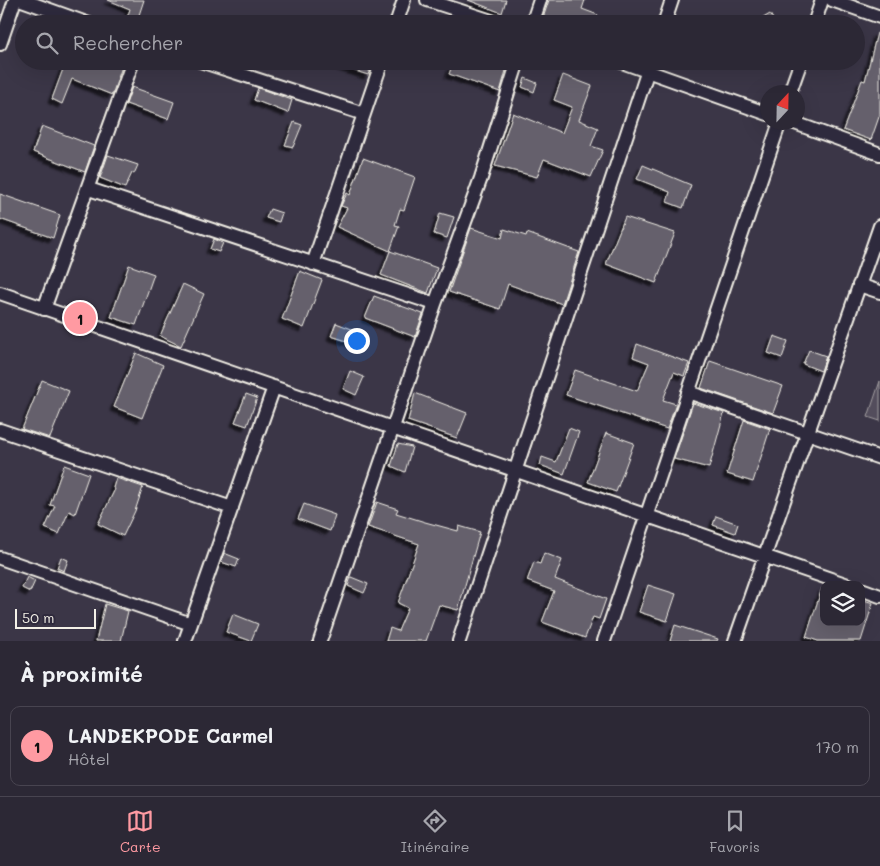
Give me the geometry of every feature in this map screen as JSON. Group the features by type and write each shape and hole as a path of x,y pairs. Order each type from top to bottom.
{"street":[{"path":"0,44 15,0"},
{"path":"22,0 64,15"},
{"path":"399,15 404,0"},
{"path":"427,0 473,15"},
{"path":"535,15 540,0"},
{"path":"667,15 672,0"},
{"path":"817,15 822,0"},
{"path":"832,0 880,16"},
{"path":"44,309 131,70"},
{"path":"228,70 364,114"},
{"path":"313,264 379,70"},
{"path":"320,641 392,428 482,178 515,70"},
{"path":"459,641 648,70"},
{"path":"659,70 760,111"},
{"path":"792,85 798,70"},
{"path":"805,127 880,154"},
{"path":"604,641 648,516 777,130"},
{"path":"89,189 436,304"},
{"path":"735,641 880,226"},
{"path":"859,285 880,292"},
{"path":"0,293 836,581"},
{"path":"185,641 274,387"},
{"path":"688,392 880,458"},
{"path":"1,433 232,508"},
{"path":"0,558 191,624"},
{"path":"865,590 880,596"}],"shaded area":[{"path":"880,381 880,421 868,417"}],"building":[{"path":"108,0 144,0 139,15 128,15 130,9"},
{"path":"468,0 506,0 502,13"},
{"path":"549,0 585,0 582,9 598,15 544,15"},
{"path":"877,33 880,33 880,114 871,140 843,130 862,80 865,81"},
{"path":"63,70 121,70 112,95 72,79 62,104 52,99"},
{"path":"353,70 370,70 368,75"},
{"path":"451,70 506,70 500,92 449,74"},
{"path":"563,75 592,86 579,120 598,128 591,146 603,150 591,177 544,159 537,177 495,166 513,113 562,133 572,107 554,100"},
{"path":"525,78 537,83 534,92 522,87"},
{"path":"132,87 174,102 168,119 126,104"},
{"path":"258,88 292,100 288,113 254,100"},
{"path":"294,122 302,125 293,147 285,145"},
{"path":"42,126 94,146 85,172 33,152"},
{"path":"108,155 138,165 125,188 100,178"},
{"path":"363,158 415,177 404,210 400,209 395,225 399,226 390,251 337,227 347,208 341,206 347,193 350,195"},
{"path":"643,165 691,185 683,208 667,202 670,192 637,179"},
{"path":"0,194 60,215 53,238 0,219"},
{"path":"270,209 282,213 279,222 266,218"},
{"path":"440,213 454,217 447,238 434,234"},
{"path":"625,217 675,233 656,283 606,264"},
{"path":"471,228 502,238 504,229 526,236 527,233 579,252 562,304 508,284 500,309 449,292"},
{"path":"214,239 223,243 219,252 210,249"},
{"path":"390,251 437,268 428,293 381,275"},
{"path":"129,265 154,274 136,325 111,317"},
{"path":"300,271 322,280 304,328 282,319"},
{"path":"183,284 204,294 181,346 160,336"},
{"path":"374,296 423,314 415,337 365,318"},
{"path":"336,323 357,331 353,343 331,336"},
{"path":"774,336 788,341 782,358 768,353"},
{"path":"637,344 689,363 684,376 674,372 663,400 676,404 667,429 566,395 575,370 637,391 649,363 633,357"},
{"path":"809,350 826,356 821,371 803,364"},
{"path":"136,353 163,365 142,418 114,407"},
{"path":"710,361 783,386 773,413 701,388"},
{"path":"350,371 364,377 356,395 343,389"},
{"path":"42,380 69,391 50,438 22,429"},
{"path":"415,393 467,413 457,438 408,421"},
{"path":"246,394 257,398 247,426 235,422"},
{"path":"693,403 724,413 709,468 674,459"},
{"path":"744,420 770,429 753,482 727,474"},
{"path":"569,428 579,432 564,474 540,465 542,457 556,462"},
{"path":"606,433 634,443 616,492 588,482"},
{"path":"398,444 412,447 405,472 391,466"},
{"path":"64,465 89,474 75,514 69,511 59,534 45,528 55,506 50,505"},
{"path":"116,478 143,487 135,511 123,536 98,524 115,489 113,488"},
{"path":"377,502 398,509 396,513 425,522 458,531 459,526 480,532 458,610 439,605 426,641 386,641 390,628 398,631 408,608 398,603 419,544 368,527"},
{"path":"304,504 335,515 330,531 298,519"},
{"path":"716,516 738,524 735,533 713,525"},
{"path":"224,553 239,559 236,567 221,562"},
{"path":"544,553 562,560 555,579 606,599 599,619 593,617 585,638 542,622 554,591 527,581 534,562 540,564"},
{"path":"61,557 68,560 64,571 57,568"},
{"path":"27,577 35,581 30,592 22,588"},
{"path":"351,577 368,584 364,593 348,586"},
{"path":"648,585 676,594 667,621 639,612"},
{"path":"820,594 820,626 865,626 865,600 873,603 861,641 818,641 806,637"},
{"path":"105,604 128,611 121,641 96,641"},
{"path":"233,614 258,624 251,641 226,632"},
{"path":"675,625 718,639 717,641 670,641"}],"place":[{"name":"LANDEKPODE Carmel","path":"80,318"}]}
